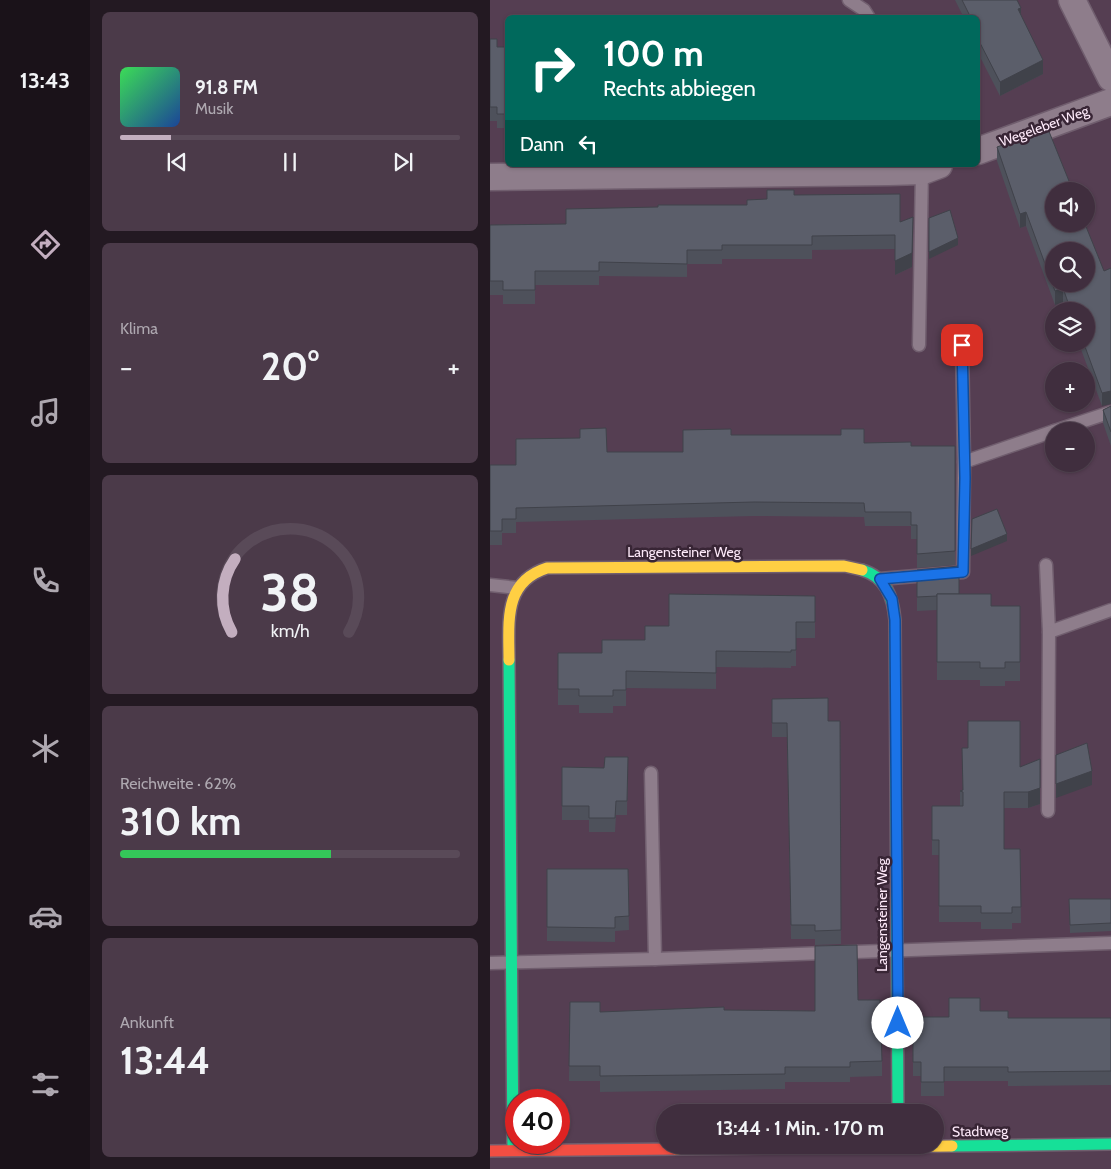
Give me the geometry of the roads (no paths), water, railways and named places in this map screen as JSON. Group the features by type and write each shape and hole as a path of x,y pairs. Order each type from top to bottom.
{"street":[{"path":"1072,0 1111,78"},
{"name":"Wegeleber Weg","path":"980,150 1111,102"},
{"path":"490,177 928,167"},
{"name":"Langensteiner Weg","path":"513,1089 509,620 511,601 518,588 533,573 552,567 844,566 862,568 880,579 892,599 895,609 898,1104"},
{"name":"Stadtweg","path":"944,1146 1111,1144"},
{"name":"Stadtweg","path":"570,1149 656,1149"},
{"name":"Stadtweg","path":"490,1150 505,1150"}],"lane":[{"path":"849,0 864,10 867,15"},
{"path":"920,345 928,167"},
{"path":"880,579 963,572 962,345"},
{"path":"1081,422 1111,412"},
{"path":"964,462 1045,434"},
{"path":"1046,566 1049,632 1048,811"},
{"path":"490,585 518,588"},
{"path":"1049,632 1111,610"},
{"path":"651,773 655,960"},
{"path":"490,962 655,960 1111,943"}]}
